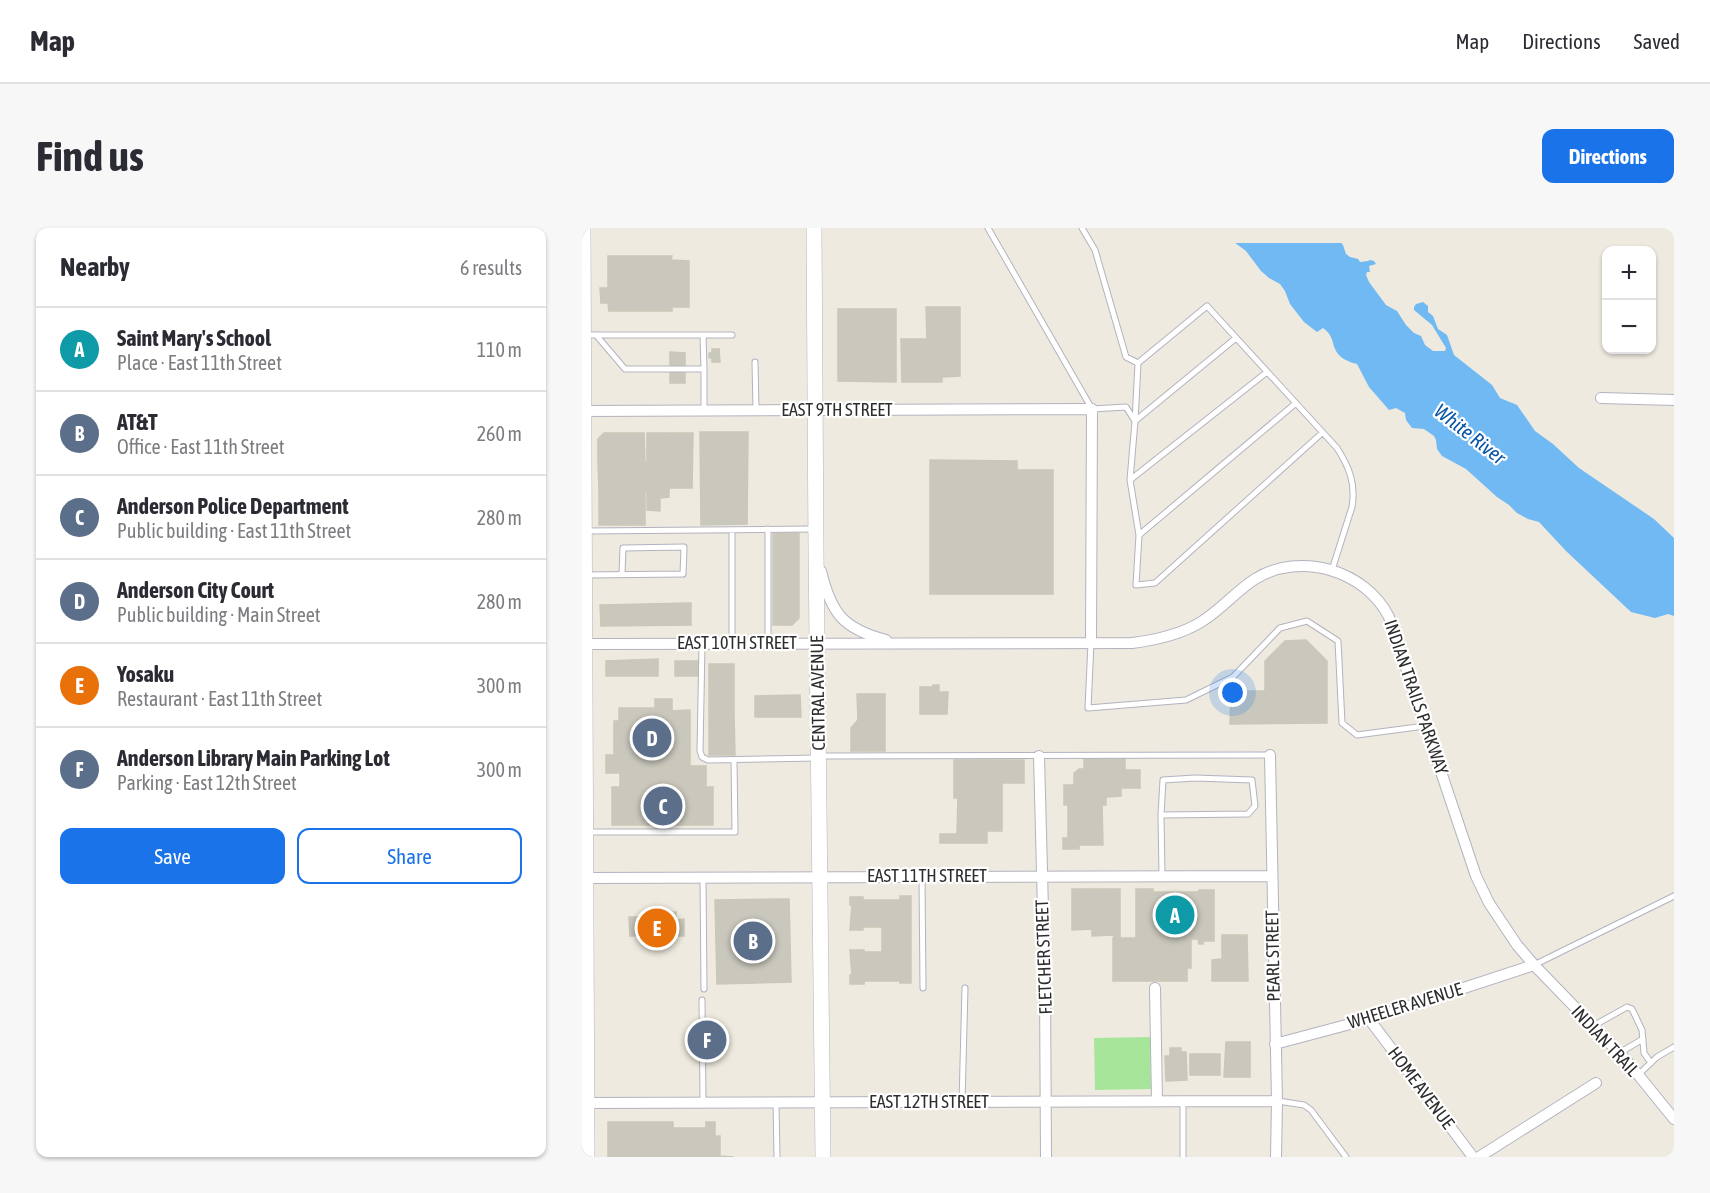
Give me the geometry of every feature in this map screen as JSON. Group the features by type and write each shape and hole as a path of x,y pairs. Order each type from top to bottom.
{"street":[{"path":"583,228 590,335 583,411 584,1103 587,1157"},
{"name":"CENTRAL AVENUE","path":"814,228 823,1157"},
{"path":"1601,398 1674,400"},
{"path":"1091,643 1092,409"},
{"name":"EAST 9TH STREET","path":"583,411 1092,409"},
{"path":"816,551 831,602 838,615 846,623 876,637 916,644"},
{"name":"INDIAN TRAILS PARKWAY","path":"999,643 1132,643 1173,635 1200,623 1221,608 1246,585 1272,571 1296,566 1332,570 1364,586 1386,612 1476,876 1502,925 1534,965"},
{"name":"EAST 10TH STREET","path":"583,644 999,643"},
{"name":"PEARL STREET","path":"1270,755 1277,1101 1276,1157"},
{"name":"FLETCHER STREET","path":"1039,756 1046,1157"},
{"name":"EAST 11TH STREET","path":"584,878 1272,876"},
{"name":"WHEELER AVENUE","path":"1275,1044 1369,1019 1534,965"},
{"name":"INDIAN TRAIL","path":"1534,965 1618,1053 1674,1119"},
{"path":"1155,988 1157,1101"},
{"name":"HOME AVENUE","path":"1369,1019 1473,1157"},
{"path":"1479,1157 1596,1083"},
{"name":"EAST 12TH STREET","path":"584,1103 1277,1101"}],"lane":[{"path":"988,228 1092,409 1126,407 1135,421"},
{"path":"1082,228 1095,250 1126,357 1138,363"},
{"path":"1322,433 1155,583 1136,585 1139,535 1130,480 1138,363 1208,306 1337,448 1346,462 1353,482 1352,507 1332,570"},
{"path":"590,335 732,335"},
{"path":"590,335 625,369 704,369"},
{"path":"703,335 704,411"},
{"path":"1135,421 1236,338"},
{"path":"755,362 756,411"},
{"path":"1130,480 1267,372"},
{"path":"1139,535 1296,403"},
{"path":"583,531 816,529"},
{"path":"732,530 732,644"},
{"path":"768,530 768,644"},
{"path":"584,575 683,574 684,547 623,548 622,574"},
{"path":"1091,643 1089,708 1186,700 1233,676 1280,628 1307,621 1338,641 1342,723 1358,735 1426,726"},
{"path":"702,644 700,752 702,757 708,760 819,757 1270,755"},
{"path":"585,832 735,832 734,760"},
{"path":"1161,815 1248,814 1255,806 1252,780 1195,778 1163,780 1161,815 1162,876"},
{"path":"922,876 923,988"},
{"path":"703,877 704,989"},
{"path":"1534,965 1674,896"},
{"path":"962,1102 965,988"},
{"path":"702,1000 703,1102"},
{"path":"1593,1026 1627,1007 1632,1009 1642,1030 1644,1053 1651,1063"},
{"path":"1618,1053 1643,1038"},
{"path":"1638,1075 1674,1047"},
{"path":"1182,1101 1183,1157"},
{"path":"1277,1101 1304,1105 1311,1110 1347,1157"},
{"path":"776,1102 777,1157"}],"green space":[{"path":"1150,1037 1151,1089 1095,1090 1094,1038"}],"water":[{"name":"White River","path":"1215,228 1328,228 1350,257 1360,262 1374,261 1376,264 1369,266 1370,272 1366,275 1386,305 1397,311 1406,325 1421,336 1425,345 1433,351 1445,351 1446,348 1432,325 1414,310 1416,304 1423,302 1428,306 1428,312 1433,316 1438,329 1447,335 1454,355 1492,385 1500,398 1517,405 1535,431 1579,468 1654,519 1674,538 1674,616 1668,614 1655,618 1631,612 1566,551 1539,522 1517,513 1466,469 1442,456 1437,449 1434,436 1424,429 1412,428 1406,420 1405,413 1396,408 1389,410 1369,387 1357,364 1347,361 1337,352 1328,332 1323,328 1317,332 1304,322 1290,304 1280,284 1261,271 1246,251"}],"pier":[{"path":"1212,228 1332,228 1345,243 1231,243"}],"building":[{"path":"608,256 672,256 671,260 689,261 689,307 672,307 672,311 609,311 608,303 601,303 600,288 608,288"},
{"path":"926,307 960,307 960,376 942,377 942,382 902,382 901,339 927,339"},
{"path":"838,309 896,309 896,382 838,381"},
{"path":"712,349 719,349 720,362 712,362 712,358 709,358"},
{"path":"670,352 685,353 685,383 670,383"},
{"path":"700,432 748,432 747,524 701,525"},
{"path":"604,433 644,433 645,463 598,462 598,439"},
{"path":"647,433 669,433 669,497 660,498 660,511 647,510"},
{"path":"669,433 693,433 692,488 669,488"},
{"path":"930,460 1017,461 1017,470 1053,470 1053,594 930,594"},
{"path":"598,462 647,463 647,491 599,491"},
{"path":"599,491 645,491 645,514 599,514"},
{"path":"599,514 645,514 645,525 599,525"},
{"path":"799,533 799,618 792,625 773,625 773,534"},
{"path":"691,603 691,625 601,626 600,605"},
{"path":"1306,640 1327,661 1327,723 1230,724 1231,691 1265,691 1265,661 1285,641"},
{"path":"658,659 658,676 606,676 606,661"},
{"path":"675,661 698,661 699,676 675,676"},
{"path":"709,664 734,664 734,715 709,715"},
{"path":"933,685 939,685 939,692 948,692 947,714 920,714 920,687 933,687"},
{"path":"857,694 885,694 885,751 851,751 851,728 858,720"},
{"path":"800,695 801,717 755,717 755,696"},
{"path":"655,699 672,699 672,711 690,710 690,766 620,766 620,773 606,773 606,755 614,755 614,721 619,721 619,708 655,708"},
{"path":"709,715 734,715 735,755 709,755"},
{"path":"1084,759 1125,759 1125,770 1140,770 1140,788 1121,788 1121,796 1106,797 1106,805 1102,805 1103,845 1079,845 1079,849 1063,849 1063,838 1068,838 1068,805 1064,805 1064,785 1074,785 1074,773 1079,769 1084,769"},
{"path":"954,760 1024,760 1024,783 1002,783 1002,831 987,831 987,843 940,843 940,834 957,834 958,798 954,798"},
{"path":"620,766 706,766 706,787 713,787 713,825 612,825 612,787 620,787"},
{"path":"1072,889 1120,889 1120,937 1092,936 1092,929 1072,930"},
{"path":"1136,889 1153,889 1153,892 1214,890 1214,941 1203,941 1203,944 1199,944 1198,939 1191,939 1191,968 1187,968 1187,981 1113,981 1113,938 1136,938"},
{"path":"900,896 911,896 911,983 864,981 864,984 850,984 850,975 852,975 850,950 882,952 882,927 850,930 852,905 850,905 850,897 863,897 863,900 900,900"},
{"path":"789,899 791,982 717,984 715,900"},
{"path":"676,912 676,920 684,919 684,936 676,936 676,939 650,940 651,936 630,936 629,917 650,917 651,913"},
{"path":"1222,935 1247,935 1248,981 1212,981 1212,960 1222,959"},
{"path":"1226,1042 1250,1042 1250,1077 1224,1077"},
{"path":"1170,1048 1181,1048 1181,1052 1186,1052 1187,1080 1166,1081 1165,1056 1170,1056"},
{"path":"1190,1054 1204,1054 1204,1075 1190,1075"},
{"path":"1204,1054 1220,1054 1220,1075 1204,1075"},
{"path":"608,1122 673,1122 673,1128 706,1128 706,1122 715,1122 715,1136 720,1136 720,1156 734,1157 608,1157"}],"place":[{"name":"Anderson City Court","path":"652,738"},
{"name":"Anderson Police Department","path":"663,806"},
{"name":"Saint Mary's School","path":"1175,915"},
{"name":"Yosaku","path":"657,928"},
{"name":"AT&T","path":"753,941"},
{"name":"Anderson Library Main Parking Lot","path":"707,1040"}]}
